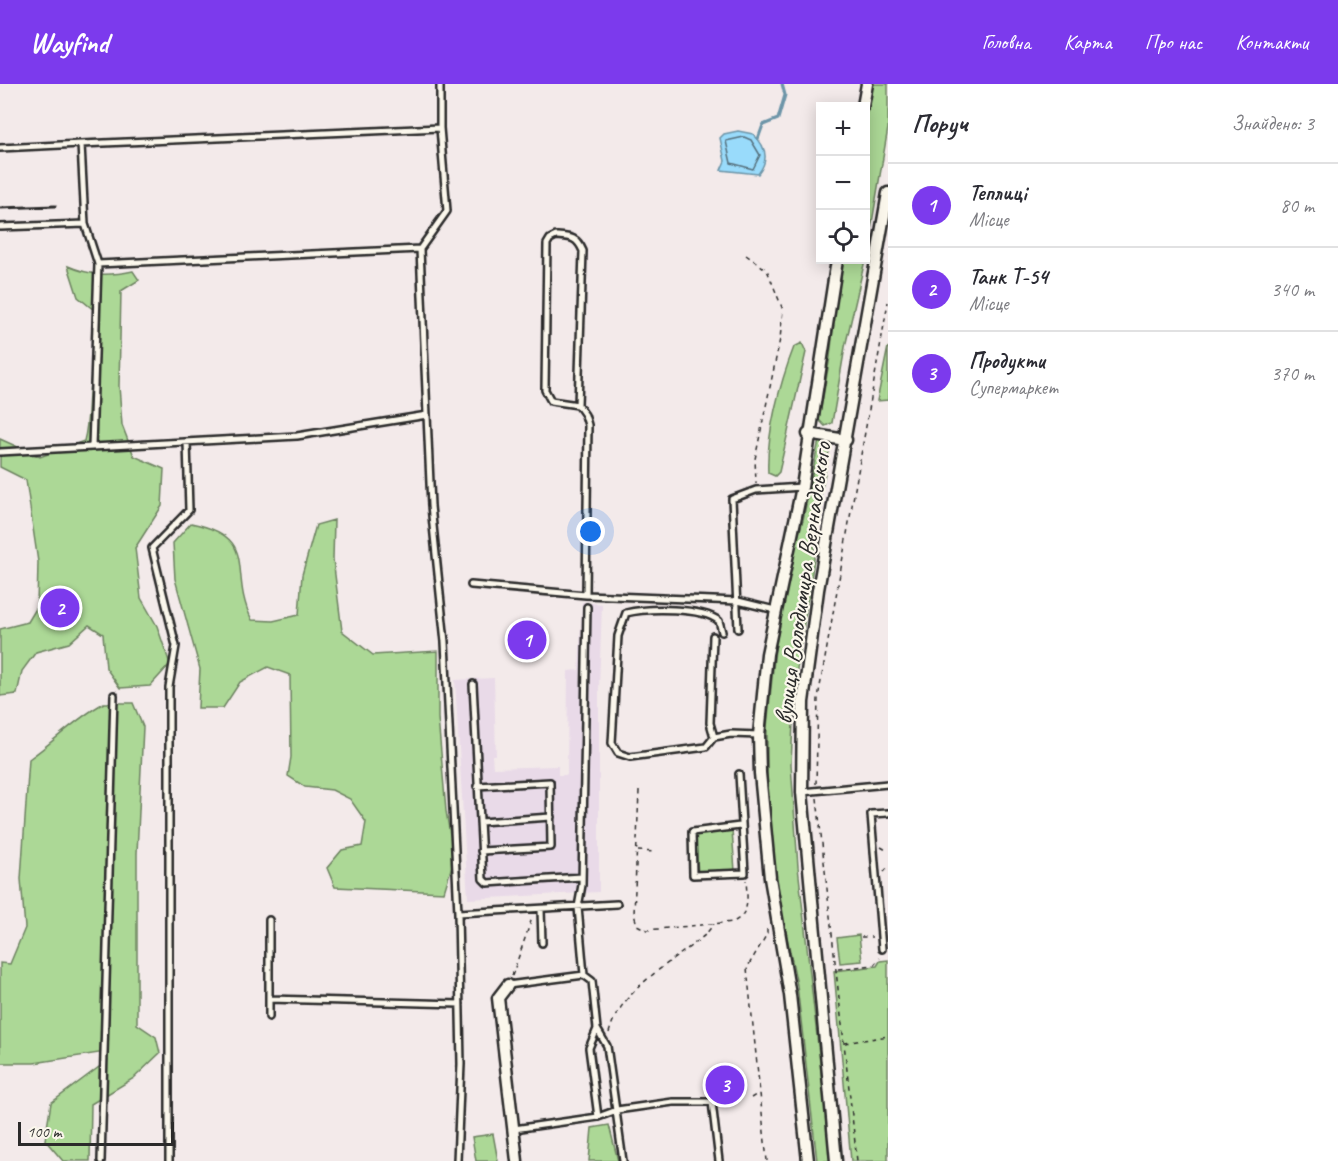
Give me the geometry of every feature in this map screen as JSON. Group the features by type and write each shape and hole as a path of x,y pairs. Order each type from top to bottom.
{"street":[{"path":"864,102 867,84"},
{"name":"вулиця Володимира Вернадського","path":"836,1161 802,792 803,702 818,590 888,193"},
{"name":"вулиця Володимира Вернадського","path":"808,1161 790,995 771,878 760,773 759,735 767,654 802,487 808,434 836,264"},
{"path":"808,434 846,440"},
{"path":"507,985 498,998 517,1161"}],"lane":[{"path":"440,84 440,128 447,211 420,249 431,506 445,642 458,913 461,1064 457,1161"},
{"path":"0,148 440,128"},
{"path":"81,144 85,224 98,264 92,447"},
{"path":"0,227 85,224"},
{"path":"578,405 551,401 545,390 547,244 550,238 556,236 573,237 579,240 583,251 578,405 585,414 588,425 586,595"},
{"path":"98,264 420,249"},
{"path":"0,452 297,436 427,416"},
{"path":"169,1161 169,687 176,646 152,548 189,510 187,442"},
{"path":"738,629 732,499 756,490 802,487"},
{"path":"471,585 586,595 738,601 775,610"},
{"path":"584,975 578,907 582,877 587,607"},
{"path":"722,632 719,621 710,616 645,610 626,613 618,636 612,743 618,753 630,757 706,747 714,736 759,735"},
{"path":"713,636 710,723 714,736"},
{"path":"472,684 483,879 487,883 582,877"},
{"path":"101,1161 114,695"},
{"path":"740,774 740,826 745,873 693,876 692,832 740,826"},
{"path":"477,786 550,782 551,847 481,850"},
{"path":"802,792 888,784"},
{"path":"882,949 871,814 888,813"},
{"path":"480,822 550,817"},
{"path":"458,913 617,904"},
{"path":"538,909 542,943"},
{"path":"269,920 269,1017"},
{"path":"507,985 584,975 592,981 597,1029 607,1046 623,1161"},
{"path":"269,999 460,1004"},
{"path":"597,1029 589,1048 598,1117"},
{"path":"514,1130 598,1117 617,1110 673,1102 712,1102 719,1161"}],"path":[{"path":"747,255 767,270 783,310 780,339 755,459 756,490"},
{"path":"857,1161 816,791 818,698 888,302"},
{"path":"639,791 634,914 637,925 647,930 733,922 743,917 748,907 745,873"},
{"path":"878,844 888,851"},
{"path":"637,851 654,852"},
{"path":"507,985 518,964 538,909"},
{"path":"607,1046 615,1018 635,992 705,935 714,924"},
{"path":"767,925 767,934 747,969 767,1161"},
{"path":"837,969 874,965 881,957 888,957"},
{"path":"844,1042 888,1036"},
{"path":"751,1098 760,1092"}],"shaded area":[{"path":"582,602 602,604 599,688 599,892 468,899 455,680 494,678 496,755 492,755 493,768 558,766 558,775 567,775 568,671 579,670"}],"green space":[{"path":"871,84 888,84 888,128 870,234 870,102 868,102"},
{"path":"841,264 864,264 845,347 832,423 825,426 819,420 830,357"},
{"path":"68,266 84,272 100,274 133,271 139,280 121,291 119,386 122,425 134,456 164,469 162,506 135,548 141,598 157,626 170,664 150,686 120,688 106,668 103,634 89,625 69,643 36,652 22,671 17,694 0,696 0,629 28,622 37,607 38,562 26,480 0,467 0,439 40,457 84,441 86,433 90,384 99,338 100,315 78,297"},
{"path":"802,343 806,352 779,472 775,476 768,473 768,458 775,409 794,347"},
{"path":"888,347 888,400 877,401"},
{"path":"819,440 827,441 830,446 815,526 814,559 795,682 791,764 798,867 831,1161 817,1161 797,985 774,874 767,797 767,727 775,649 790,564 803,520"},
{"path":"334,520 333,559 342,631 373,655 438,651 438,718 446,811 454,859 444,892 335,887 327,868 342,850 362,846 366,822 350,799 332,790 305,787 288,776 291,757 290,675 268,667 240,682 223,708 198,708 200,669 175,579 173,543 191,523 213,529 227,538 235,547 239,559 245,602 252,620 273,621 299,615 302,575 316,525"},
{"path":"104,703 133,703 143,727 137,853 137,1024 156,1037 160,1053 134,1078 91,1104 90,1161 63,1161 45,1140 51,1103 107,1061 105,1052 34,1063 0,1063 0,963 10,964 25,928 21,879 29,759"},
{"path":"732,830 735,871 698,874 695,833"},
{"path":"859,935 862,961 840,963 837,938"},
{"path":"888,960 888,1161 851,1161 834,971 877,966 880,961"},
{"path":"609,1125 618,1161 589,1161 592,1128"},
{"path":"493,1134 498,1161 476,1161 472,1137"}],"water":[{"path":"738,131 753,134 761,143 765,158 758,174 721,170 725,161 720,138 724,134"}],"waterway":[{"path":"758,139 763,125 778,119 785,95 782,84"}],"railway":[{"path":"0,208 55,206"}],"place":[{"name":"Танк Т-54","path":"60,608"},
{"name":"Теплиці","path":"527,640"},
{"name":"Продукти","path":"725,1085"}]}
